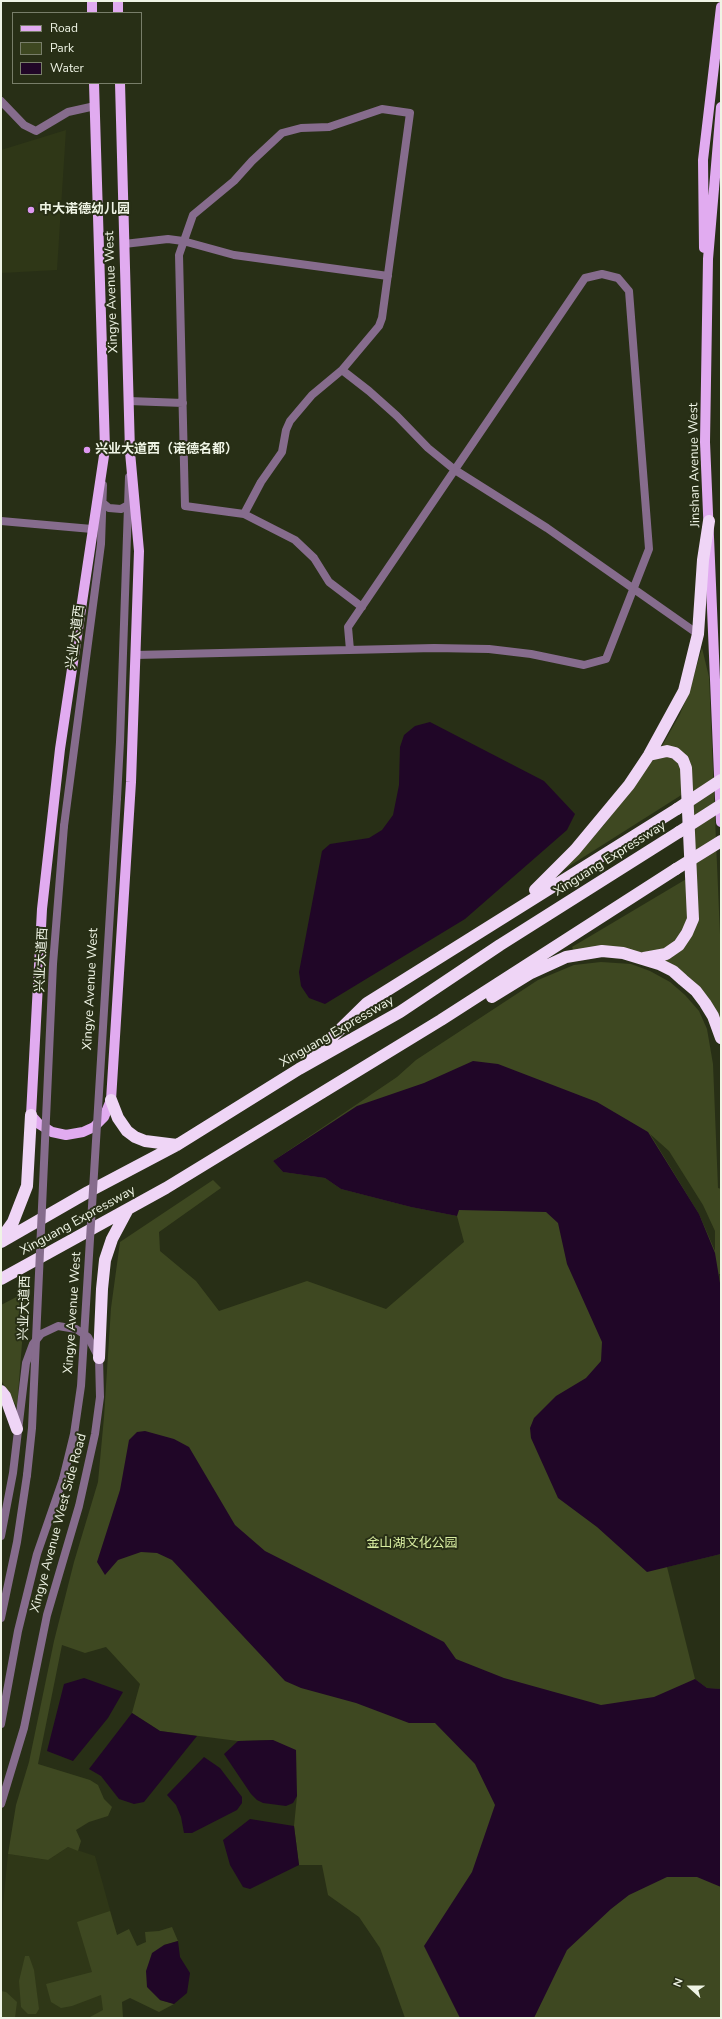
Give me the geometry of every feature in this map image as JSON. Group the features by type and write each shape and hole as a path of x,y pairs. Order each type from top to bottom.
{"highway":[{"path":"512,911 575,850 625,790 649,756 684,691 698,634 703,560 709,521"},
{"path":"644,958 666,954 679,946 687,933 692,919 686,768 683,760 675,753 667,750 649,756"},
{"path":"299,1069 367,1004 721,780"},
{"name":"Xinguang Expressway","path":"1,1241 88,1192 177,1145 299,1069 400,1012 500,945 721,805"},
{"name":"Xinguang Expressway","path":"1,1279 166,1188 441,1020 721,841"},
{"path":"354,1073 405,1052 531,973 566,957 602,950 644,958 673,971 696,991 713,1016 721,1038"},
{"path":"111,1100 118,1118 126,1131 146,1141 177,1145"},
{"path":"1,1241 14,1222 26,1186 31,1115"},
{"path":"99,1358 102,1289 105,1260 112,1239 128,1209"},
{"path":"1,1391 5,1396 18,1429"}],"main road":[{"path":"92,1 92,12"},
{"path":"118,1 118,12"},
{"path":"707,300 703,228 703,160 721,7"},
{"name":"Xingye Avenue West","path":"31,1115 42,909 60,749 105,449 94,84"},
{"name":"Xingye Avenue West","path":"111,1100 131,782 139,551 130,452 120,84"},
{"name":"Jinshan Avenue West","path":"721,107 708,259 705,442 721,822"},
{"path":"31,1115 39,1124 52,1132 66,1135 83,1132 94,1127 104,1117 111,1100"}],"street":[{"path":"1,101 24,125 36,131 68,112 95,106"},
{"path":"244,514 261,482 282,452 286,430 290,421 312,395 342,370 378,326 382,318 410,113 382,110 329,127 301,128 282,132 252,161 234,182 193,215 179,255 185,506 244,514 295,540 314,558 329,582 362,607"},
{"path":"124,244 168,239 183,241 234,255 388,276"},
{"path":"135,655 350,650 434,648 489,649 531,654 584,665 606,659 649,549 629,291 618,278 602,274 585,278 348,627 350,650"},
{"path":"342,370 369,391 397,416 428,448 455,470 547,528 698,634"},
{"path":"129,401 183,403"},
{"name":"兴业大道西","path":"1,1618 17,1542 32,1428 53,964 64,826 101,544 105,449"},
{"path":"103,503 109,508 121,509 128,505 130,452"},
{"name":"Xingye Avenue West","path":"1,1724 18,1630 38,1554 63,1479 74,1434 82,1378 117,798 128,505"},
{"path":"1,521 92,529"},
{"name":"Xingye Avenue West Side Road","path":"1,1536 13,1473 26,1363 33,1344 41,1334 58,1326 76,1329 88,1337 99,1358 100,1397 95,1434 79,1506 47,1615 24,1728 1,1804"}],"shaded area":[{"name":"中大诺德幼儿园","path":"66,130 57,270 1,273 1,150"},
{"path":"68,1847 95,1856 117,1935 107,2018 1,2018 3,1904 8,1854 48,1860"}],"green space":[{"path":"702,648 709,677 721,958 721,1024 660,959 687,943 689,761 662,746 680,714 689,692"},
{"path":"668,755 681,766 683,794 563,870 604,825 651,762 660,756"},
{"path":"688,878 689,900 686,926 677,941 664,950 643,953 574,951 572,947"},
{"name":"金山湖文化公园","path":"601,962 631,964 650,971 670,982 685,995 699,1011 707,1029 713,1064 718,1188 721,1189 721,1274 719,1274 721,1293 721,1554 667,1567 695,1679 707,1688 721,1689 721,2018 405,2018 380,1948 359,1917 328,1895 322,1865 299,1865 294,1826 297,1796 273,1740 238,1741 160,1731 132,1713 140,1684 106,1647 85,1653 62,1645 38,1764 90,1780 98,1785 104,1799 112,1807 108,1816 89,1822 76,1830 81,1841 78,1851 68,1847 48,1860 8,1854 16,1805 29,1762 54,1641 74,1562 98,1482 111,1308 120,1242 213,1180 221,1188 159,1232 160,1251 196,1281 219,1311 307,1281 386,1309 464,1242 457,1216 411,1207 341,1189 325,1178 283,1172 273,1161 397,1077 416,1060 538,980 574,965","holes":["650,1134 669,1151 703,1205 715,1231 715,1251 699,1214"]},
{"path":"26,1292 17,1407 1,1380 1,1305"},
{"path":"110,1911 117,1935 129,1929 137,1946 146,1942 145,1932 159,1931 172,1927 178,1941 164,1945 160,2000 174,2004 159,2012 130,1998 122,2002 123,2018 88,2018 103,2010 101,1995 72,2006 61,2008 51,2002 46,1984 92,1972 77,1922"},
{"path":"25,1956 29,1956 34,1970 39,2009 36,2014 28,2014 21,2007 19,1981"},
{"path":"1,1991 6,1992 17,2002 15,2018 1,2018"}],"water":[{"path":"430,722 544,781 575,814 567,830 465,919 325,1004 309,998 301,986 299,972 322,851 330,844 369,838 382,830 393,815 399,785 400,747 404,735 415,726"},
{"path":"473,1061 498,1064 597,1102 648,1132 699,1214 715,1253 720,1283 721,1554 647,1572 597,1527 558,1498 531,1438 530,1428 534,1418 556,1396 586,1378 601,1361 602,1342 567,1264 558,1223 546,1212 459,1210 457,1216 411,1207 341,1189 325,1178 283,1172 273,1161 357,1106 424,1083"},
{"path":"145,1431 174,1439 189,1447 235,1525 265,1551 444,1642 456,1659 504,1678 601,1705 654,1697 695,1679 707,1688 721,1689 721,1887 697,1877 667,1877 629,1895 611,1909 567,1950 534,2018 460,2018 424,1946 472,1872 495,1805 475,1764 435,1723 409,1723 356,1703 301,1688 285,1681 172,1560 157,1553 141,1552 118,1560 105,1575 97,1562 120,1490 129,1440 137,1432"},
{"path":"84,1678 123,1692 108,1718 73,1761 47,1751 64,1684"},
{"path":"132,1713 160,1731 197,1736 144,1802 134,1804 119,1799 101,1776 89,1769"},
{"path":"273,1740 296,1750 297,1796 293,1803 286,1806 263,1803 257,1800 251,1794 224,1754 238,1741"},
{"path":"204,1757 220,1768 242,1797 242,1803 237,1810 192,1833 184,1833 181,1817 176,1805 167,1795"},
{"path":"250,1819 294,1826 299,1865 250,1889 243,1887 230,1865 223,1840"},
{"path":"178,1941 180,1957 190,1973 187,1993 174,2004 160,2000 147,1987 146,1971 152,1953 164,1945"}],"place":[{"name":"中大诺德幼儿园","path":"31,210"},
{"name":"兴业大道西（诺德名都）","path":"87,450"}]}
